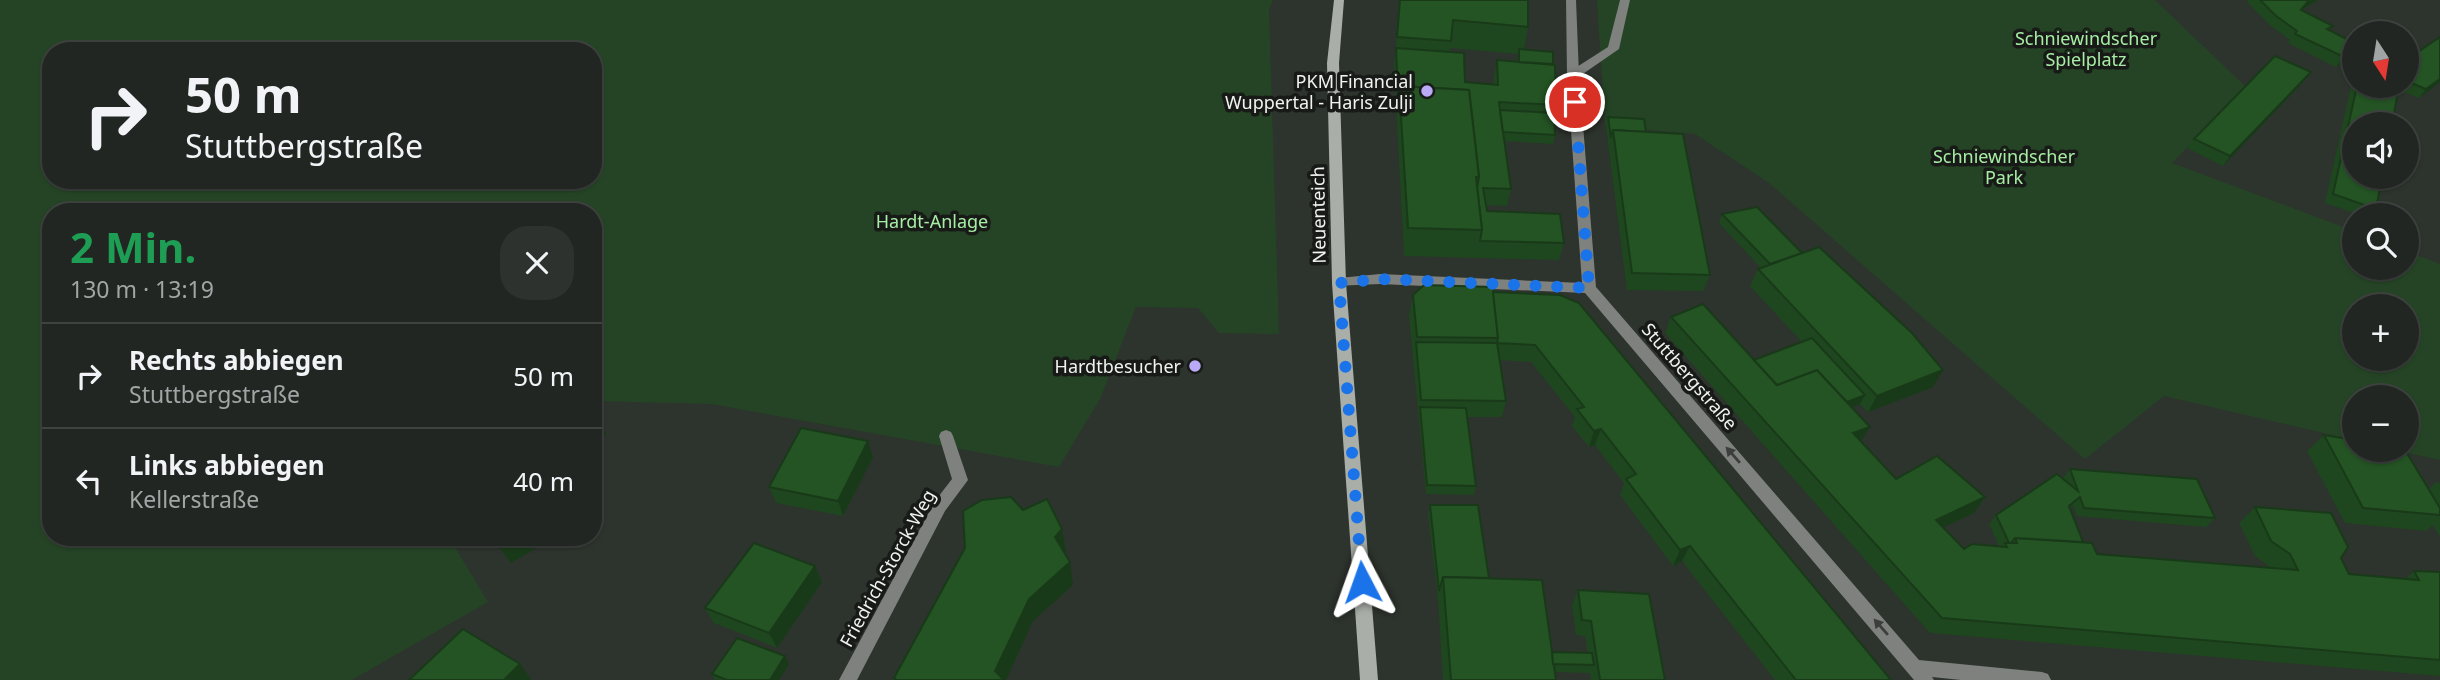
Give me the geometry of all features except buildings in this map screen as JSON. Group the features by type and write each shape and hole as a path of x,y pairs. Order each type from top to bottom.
{"street":[{"name":"Neuenteich","path":"1339,0 1333,63 1339,283 1369,680"},
{"path":"1339,283 1380,279 1589,288 1573,75 1571,0"},
{"path":"1573,75 1613,49 1625,0"},
{"name":"Stuttbergstraße","path":"1589,288 1921,674"},
{"name":"Friedrich-Storck-Weg","path":"848,680 940,506 960,480 946,436"},
{"path":"1921,674 2042,680"}],"green space":[{"name":"Hardt-Anlage","path":"0,0 1273,0 1269,10 1279,334 1219,333 1198,308 1136,307 1100,399 1059,467 711,404 602,401 602,203 42,203 42,546 454,546 488,602 352,680 0,680"},
{"name":"Schniewindscher Park","path":"1597,0 2155,0 2246,87 2172,163 2342,227 2342,280 2419,280 2419,256 2440,264 2440,460 2419,455 2419,385 2342,385 2342,437 2164,396 2085,459 1769,183 1695,134 1605,126"}],"place":[{"name":"PKM Financial Wuppertal - Haris Zulji","path":"1427,91"},
{"name":"Hardtbesucher","path":"1195,366"}],"route":[{"path":"1362,582 1339,283 1380,279 1589,288 1575,102"}],"park label":[{"name":"Schniewindscher Spielplatz","path":"2086,48"}]}
